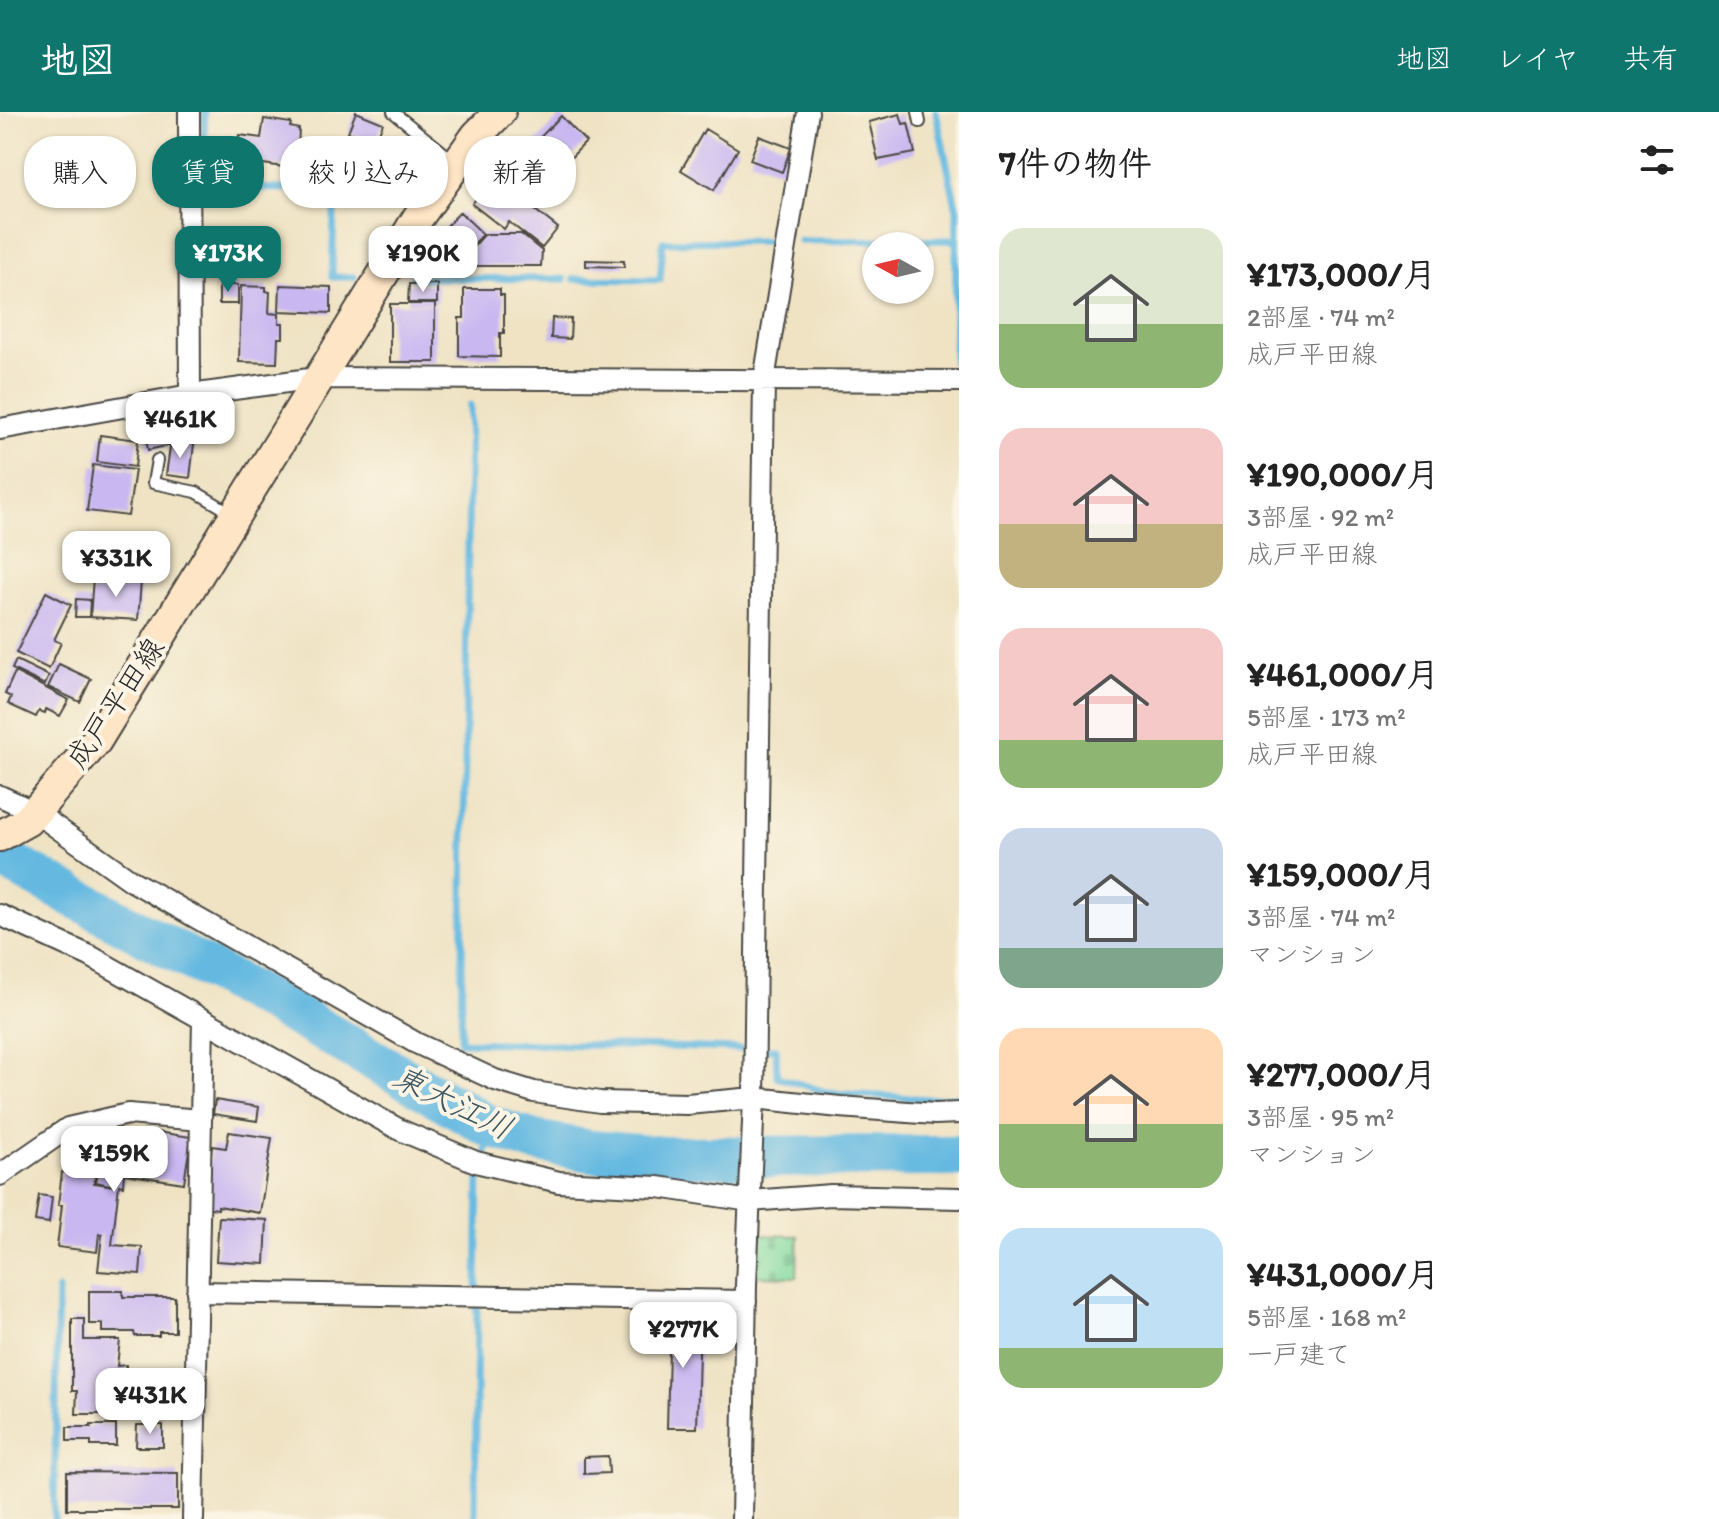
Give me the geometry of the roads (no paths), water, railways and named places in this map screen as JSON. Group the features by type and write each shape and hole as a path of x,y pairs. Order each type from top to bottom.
{"main road":[{"name":"成戸平田線","path":"0,836 31,816 96,741 417,219 455,163 500,112"}],"street":[{"path":"189,112 190,395"},
{"path":"742,1519 754,1103 764,380 808,112"},
{"path":"0,429 190,395 317,378 959,381"},
{"path":"0,796 132,881 416,1043 495,1080 534,1092 600,1102 754,1103 959,1113"},
{"path":"0,915 90,956 400,1130 476,1162 559,1182 750,1194 959,1198"},
{"path":"193,1519 203,1020"},
{"path":"0,1175 68,1128 128,1114 201,1120"},
{"path":"197,1292 746,1301"}],"lane":[{"path":"393,112 455,163"},
{"path":"157,460 153,483 196,492 234,514"}],"waterway":[{"path":"205,112 202,187 335,190 332,277 354,277"},
{"path":"936,112 957,211 954,361 959,361"},
{"path":"800,241 952,240 956,243"},
{"path":"574,279 660,280 663,242 774,241"},
{"path":"413,278 564,279"},
{"path":"470,405 461,1042 743,1049"},
{"name":"東大江川","path":"0,857 302,1019 489,1126 534,1141 591,1151 663,1157 959,1156"},
{"path":"767,1049 776,1049 777,1077 830,1093 931,1099 959,1097"},
{"path":"486,1152 489,1126"},
{"path":"477,1287 479,1174"},
{"path":"54,1519 58,1290"},
{"path":"475,1519 477,1306"}]}
